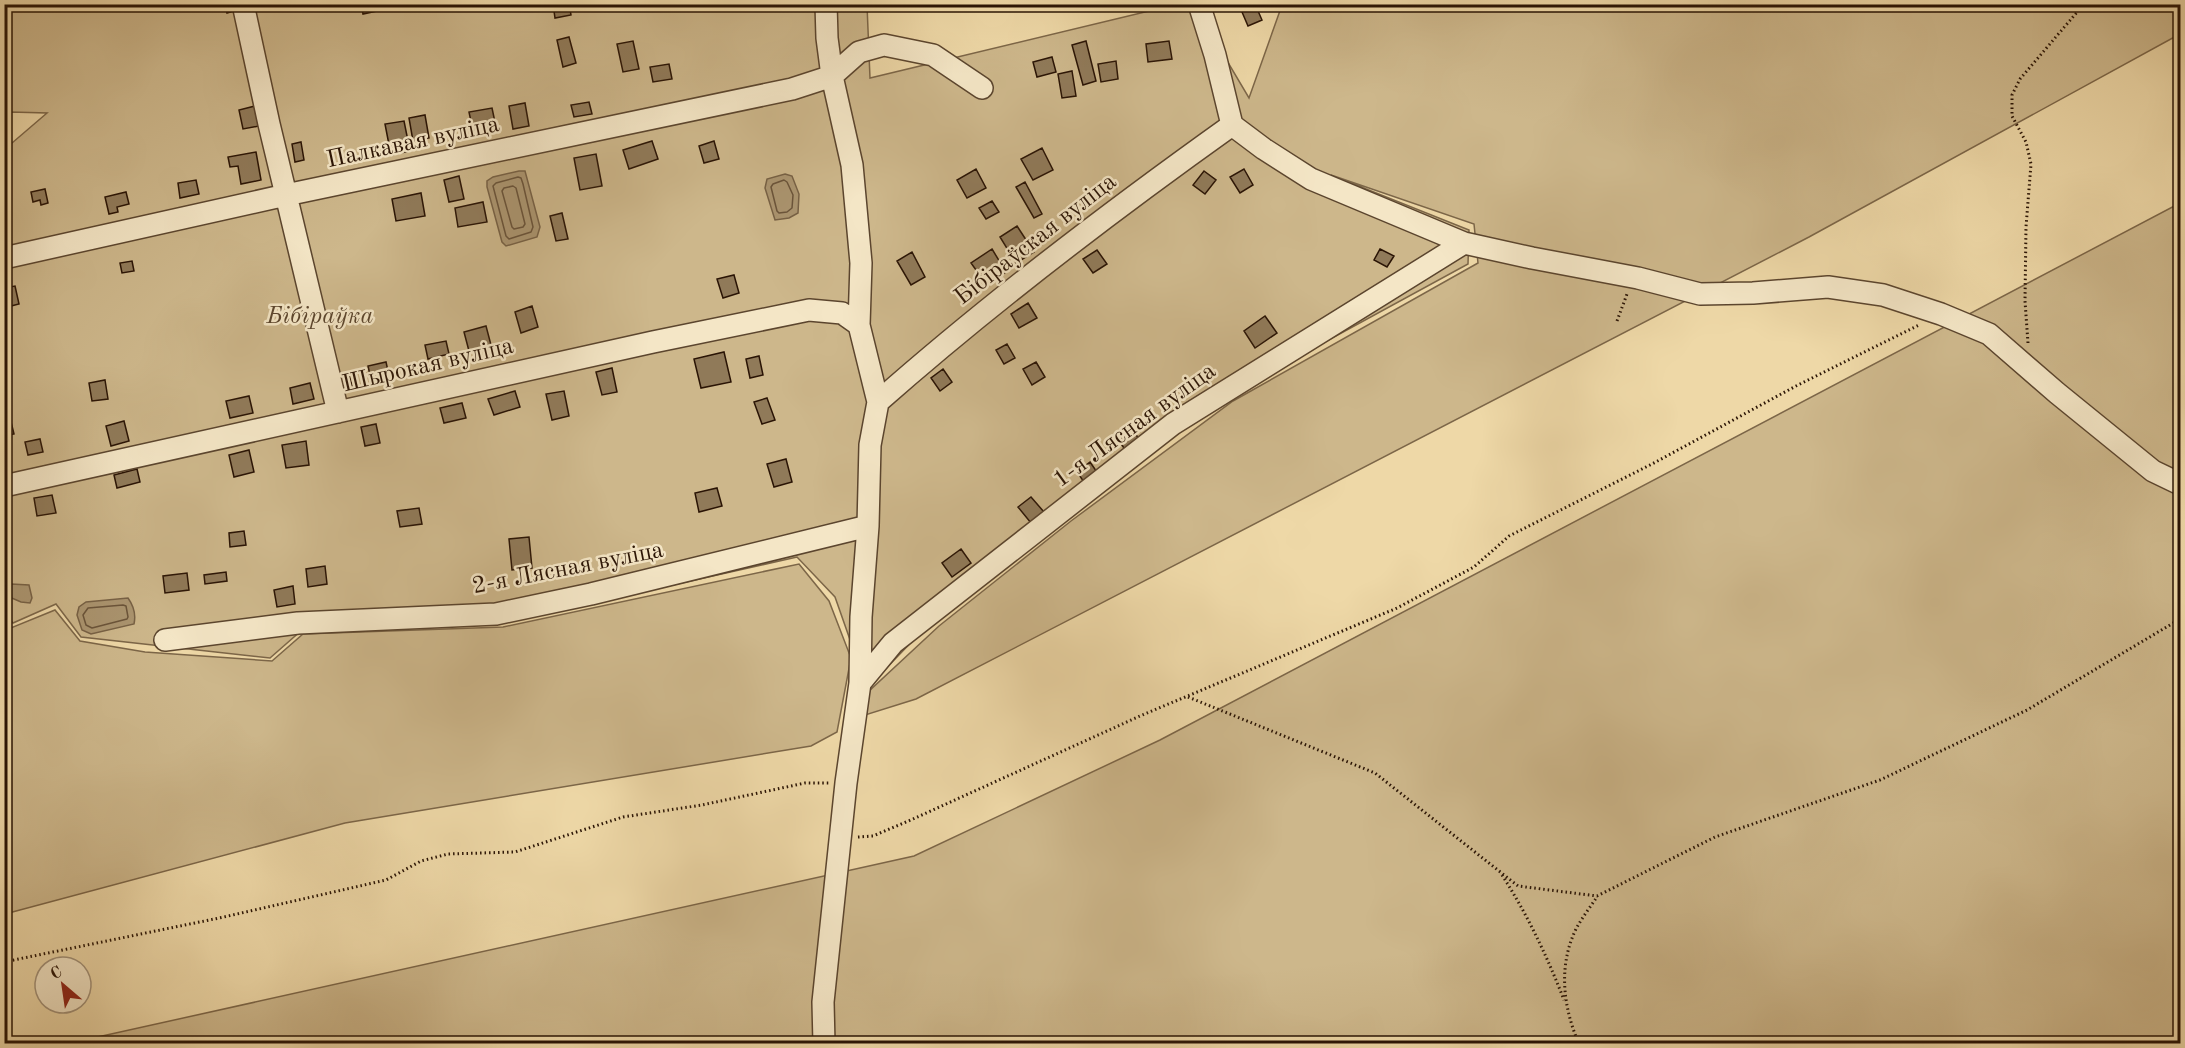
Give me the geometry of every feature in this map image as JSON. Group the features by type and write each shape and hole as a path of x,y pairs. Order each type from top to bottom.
{"street":[{"path":"243,4 338,412"},
{"path":"824,1044 823,1002 846,783 860,683 870,445 878,402 860,325 861,263 852,165 832,76 827,38 826,4"},
{"path":"1199,4 1215,55 1232,125 1264,150 1311,179 1464,243 1532,258 1638,278 1700,294 1753,293 1828,287 1883,295 1941,314 1989,334 2154,471 2181,484"},
{"path":"832,76 859,52 884,45 933,55 982,88"},
{"name":"Палкавая вуліца","path":"4,258 286,195 792,89 832,76"},
{"name":"Бібіраўская вуліца","path":"878,402 940,347 1130,200 1232,125"},
{"name":"1-я Лясная вуліца","path":"860,683 892,643 1173,424 1464,243"},
{"name":"Шырокая вуліца","path":"4,486 653,342 809,310 842,313 860,325"},
{"name":"2-я Лясная вуліца","path":"165,640 298,623 496,615 868,526"},
{"path":"861,617 892,643"}],"path":[{"path":"2032,372 2025,301 2026,227 2031,164 2026,142 2012,116 2012,95 2020,79 2084,4"},
{"path":"1617,321 1629,286 1638,278"},
{"path":"841,838 873,836 1397,608 1474,567 1509,536 1941,314"},
{"path":"1565,1005 1563,979 1568,954 1576,929 1597,896 1715,837 1880,780 2026,710 2181,620"},
{"path":"1188,697 1375,773 1518,886 1597,896"},
{"path":"4,962 224,917 386,880 421,861 448,854 515,852 623,817 702,805 805,783 846,783"},
{"path":"1500,872 1541,945 1579,1044"}],"green space":[{"name":"Бібіраўка","path":"5,5 867,5 870,78 1174,5 1194,5 1249,98 1282,5 2180,5 2180,34 1809,237 916,699 862,716 867,693 939,626 1071,521 1233,401 1478,263 1474,224 1331,175 1469,230 1468,264 1235,391 1180,429 924,629 867,688 835,597 797,557 503,623 302,630 270,658 81,637 56,604 13,623 5,614 5,149 47,113 10,112 5,117"},
{"path":"2180,203 2180,1043 66,1044 914,856 1160,740"},
{"path":"799,564 829,601 851,658 837,732 811,746 345,823 5,914 4,622 11,628 55,610 80,641 145,652 272,661 303,634 503,627"}],"water":[{"path":"525,171 540,227 537,237 506,246 502,242 487,181 493,177"},
{"path":"785,174 792,176 799,194 798,213 789,218 775,220 765,188 767,179"},
{"path":"8,585 29,585 32,598 30,603 7,596"},
{"path":"128,598 134,610 134,624 91,634 82,630 77,615 79,607 86,602"}],"building":[{"path":"225,4 235,4 237,10 227,13"},
{"path":"361,4 381,4 382,10 363,14"},
{"path":"553,4 569,4 571,15 555,18"},
{"path":"1255,4 1262,20 1248,26 1239,5"},
{"path":"569,37 576,63 563,67 557,40"},
{"path":"633,41 639,69 623,72 617,44"},
{"path":"1086,41 1096,81 1083,85 1072,45"},
{"path":"1169,41 1172,59 1148,62 1146,44"},
{"path":"1052,57 1056,72 1037,77 1033,62"},
{"path":"1116,61 1118,79 1101,82 1098,64"},
{"path":"669,64 672,79 653,82 650,67"},
{"path":"1072,71 1076,96 1062,98 1058,74"},
{"path":"589,102 592,114 574,117 571,105"},
{"path":"525,103 529,126 513,129 509,106"},
{"path":"255,106 259,126 243,129 239,110"},
{"path":"492,108 496,127 473,131 469,112"},
{"path":"425,115 429,138 413,141 409,118"},
{"path":"404,121 410,151 391,155 385,124"},
{"path":"652,141 658,159 629,169 623,150"},
{"path":"714,141 719,159 704,163 699,146"},
{"path":"301,142 304,160 295,162 292,144"},
{"path":"1042,148 1053,170 1033,180 1021,159"},
{"path":"256,152 261,180 241,184 238,166 230,167 228,157"},
{"path":"596,154 602,186 580,190 574,158"},
{"path":"976,169 986,188 967,198 957,180"},
{"path":"1244,169 1253,185 1240,193 1230,177"},
{"path":"1204,171 1216,180 1205,194 1193,185"},
{"path":"459,176 464,199 449,202 444,180"},
{"path":"196,180 199,194 180,198 178,183"},
{"path":"1025,182 1042,214 1034,218 1016,187"},
{"path":"45,189 48,203 41,205 40,200 33,202 31,192"},
{"path":"126,192 129,204 117,207 118,212 109,214 105,197"},
{"path":"421,193 425,216 396,221 392,199"},
{"path":"992,201 999,212 986,219 979,208"},
{"path":"483,202 487,222 458,227 455,208"},
{"path":"562,213 568,239 556,241 550,216"},
{"path":"7,217 11,233 4,235 4,218"},
{"path":"1017,226 1034,252 1016,263 1000,237"},
{"path":"992,249 1006,272 994,280 988,273 981,277 971,263"},
{"path":"1380,249 1394,256 1387,267 1374,260"},
{"path":"1097,250 1107,264 1093,273 1083,259"},
{"path":"912,252 925,277 911,285 897,261"},
{"path":"132,261 134,271 122,273 120,263"},
{"path":"734,275 739,293 723,298 717,279"},
{"path":"15,286 19,304 7,307 4,288"},
{"path":"1028,303 1037,318 1019,328 1011,314"},
{"path":"532,306 538,327 521,333 515,312"},
{"path":"1265,316 1277,333 1255,348 1244,331"},
{"path":"486,326 491,345 469,351 464,332"},
{"path":"446,341 449,354 428,359 425,345"},
{"path":"1007,344 1015,358 1004,364 996,350"},
{"path":"724,352 731,382 701,388 694,359"},
{"path":"759,356 763,375 750,378 746,359"},
{"path":"386,362 390,380 372,384 368,366"},
{"path":"1036,362 1045,377 1032,385 1023,369"},
{"path":"612,368 617,392 602,395 596,372"},
{"path":"943,369 952,382 940,391 931,378"},
{"path":"349,375 353,389 339,393 335,379"},
{"path":"105,380 108,399 92,401 89,383"},
{"path":"310,383 314,399 293,404 290,388"},
{"path":"515,391 520,407 494,415 488,399"},
{"path":"564,391 569,416 552,420 546,394"},
{"path":"249,396 253,413 230,418 226,401"},
{"path":"767,398 775,420 762,424 754,402"},
{"path":"462,403 466,418 444,423 440,408"},
{"path":"10,418 14,434 4,436 4,420"},
{"path":"124,421 129,441 111,446 106,426"},
{"path":"376,424 380,443 365,446 361,427"},
{"path":"1129,425 1142,443 1127,453 1115,434"},
{"path":"40,439 43,452 28,455 25,442"},
{"path":"306,441 309,465 286,468 282,445"},
{"path":"249,450 254,472 234,477 229,455"},
{"path":"786,459 792,482 774,487 767,464"},
{"path":"1090,462 1099,475 1086,485 1077,472"},
{"path":"137,469 140,482 117,488 114,475"},
{"path":"717,488 722,506 699,512 695,493"},
{"path":"52,495 56,513 37,516 34,498"},
{"path":"1031,497 1044,512 1031,523 1018,507"},
{"path":"419,508 422,524 400,527 397,511"},
{"path":"244,531 246,545 230,547 229,533"},
{"path":"529,537 532,568 512,570 509,539"},
{"path":"961,549 971,563 952,577 942,563"},
{"path":"325,566 327,584 308,587 306,569"},
{"path":"226,572 227,581 205,584 204,575"},
{"path":"187,573 189,590 165,593 163,576"},
{"path":"293,586 295,604 277,607 274,590"}]}
